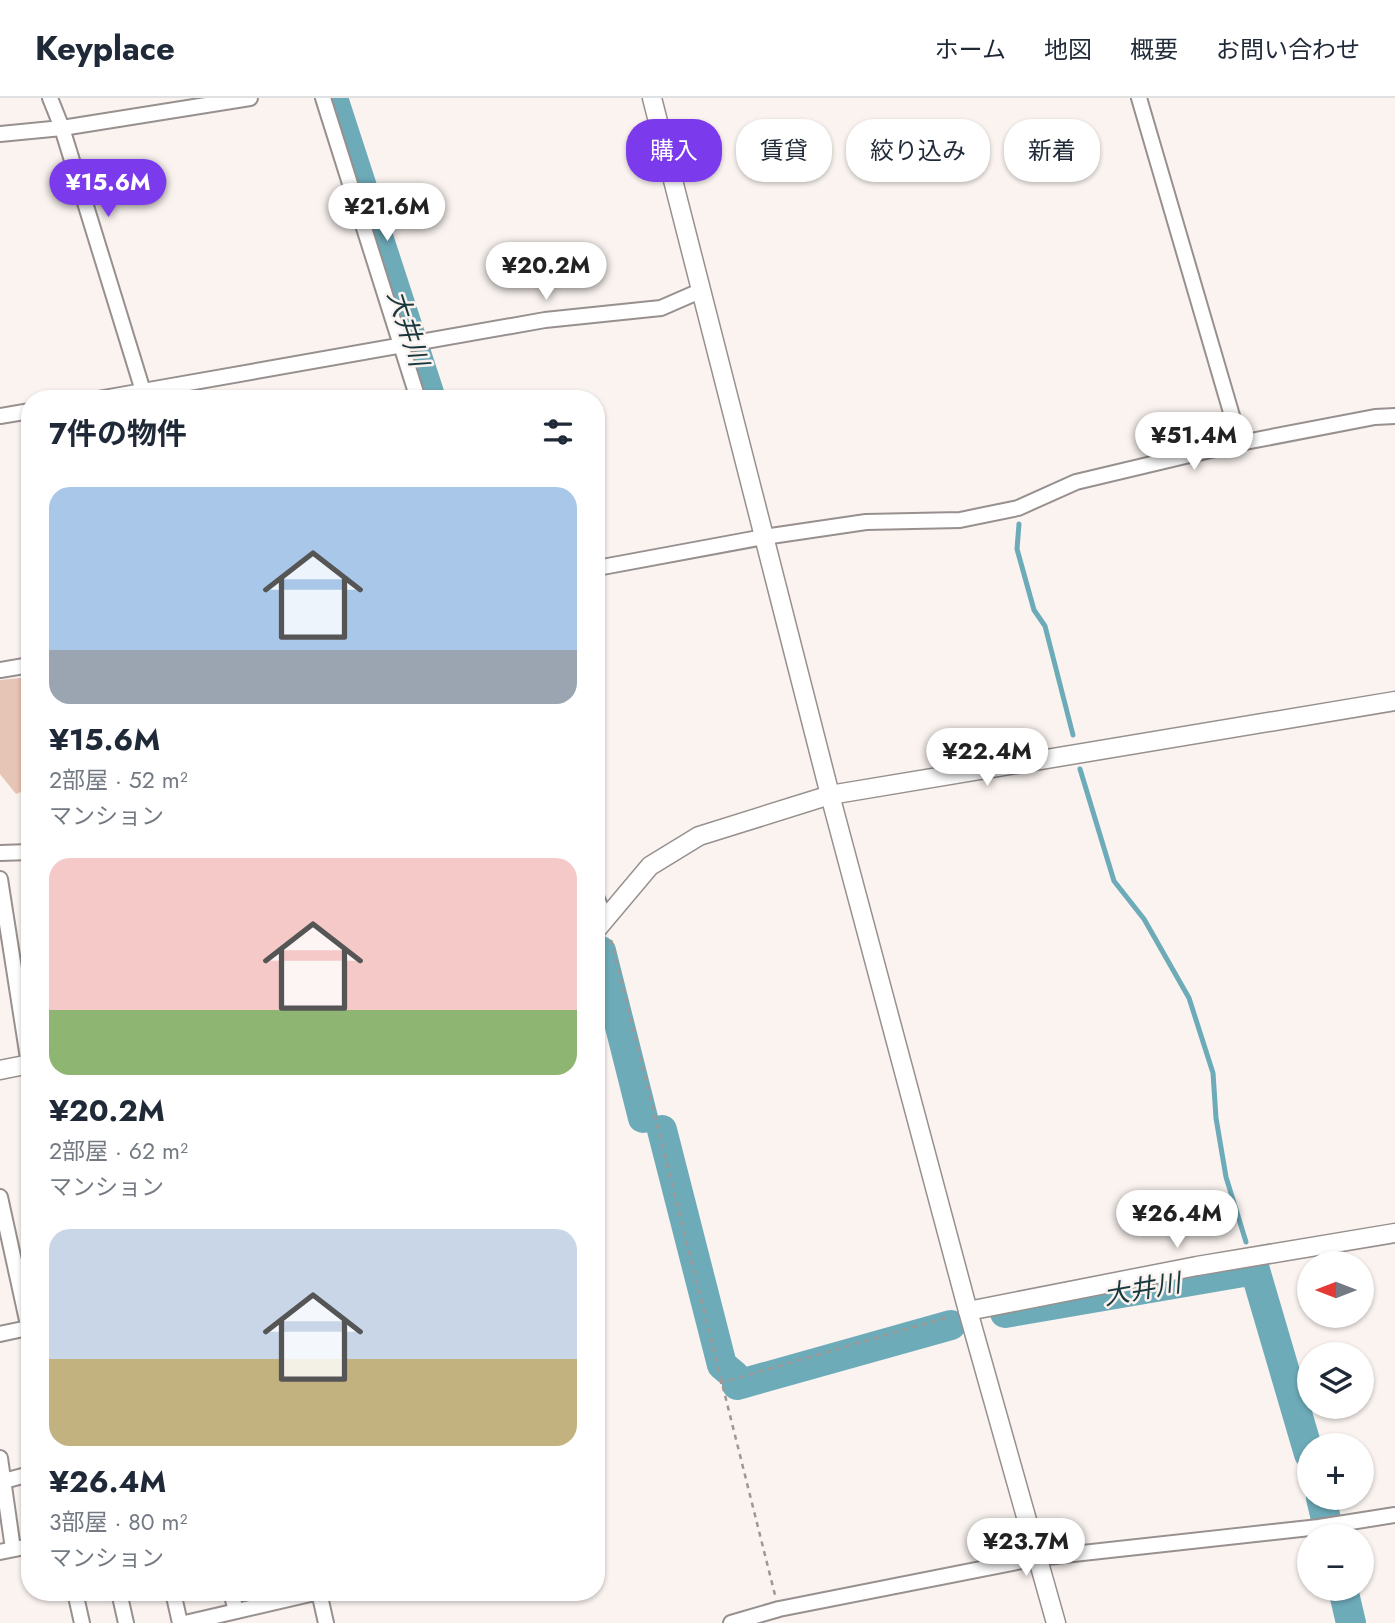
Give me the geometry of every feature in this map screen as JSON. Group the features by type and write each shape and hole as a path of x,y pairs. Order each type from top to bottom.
{"street":[{"path":"50,98 62,128 142,390"},
{"path":"0,134 62,128 250,98"},
{"path":"323,98 415,390"},
{"path":"652,98 830,795 968,1311 1056,1623"},
{"path":"1139,98 1240,443"},
{"path":"170,390 545,320 661,308 700,291"},
{"path":"0,416 21,412"},
{"path":"605,567 764,537 866,522 960,520 1018,508 1076,482 1240,443 1375,416 1395,416"},
{"path":"0,670 21,666"},
{"path":"605,918 650,866 699,836 830,795 1395,701"},
{"path":"0,853 21,852"},
{"path":"0,879 21,1015"},
{"path":"0,1070 21,1068"},
{"path":"0,1200 21,1272"},
{"path":"968,1311 1197,1266 1395,1233"},
{"path":"0,1334 21,1332"},
{"path":"0,1458 7,1550"},
{"path":"2,1481 21,1476"},
{"path":"731,1623 779,1608 1037,1558 1325,1526 1395,1515"},
{"path":"77,1601 82,1623"},
{"path":"121,1601 126,1623"},
{"path":"176,1601 183,1623 279,1601"},
{"path":"234,1601 236,1611"},
{"path":"320,1601 326,1623"}],"path":[{"path":"605,938 779,1608"},
{"path":"720,1383 968,1311"}],"shaded area":[{"path":"21,678 21,792 16,794 0,774 0,680"}],"waterway":[{"name":"大井川","path":"333,98 428,390"},
{"path":"1019,524 1017,549 1034,610 1045,626 1073,735"},
{"path":"1080,769 1114,881 1144,919 1189,998 1213,1073 1216,1118 1226,1177 1246,1242"},
{"name":"大井川","path":"605,967 643,1118"},
{"name":"大井川","path":"662,1130 722,1365 734,1375"},
{"name":"大井川","path":"1005,1313 1255,1270 1303,1433"},
{"name":"大井川","path":"737,1385 951,1325"},
{"name":"大井川","path":"1324,1510 1327,1524"},
{"name":"大井川","path":"1346,1601 1351,1623"}]}
